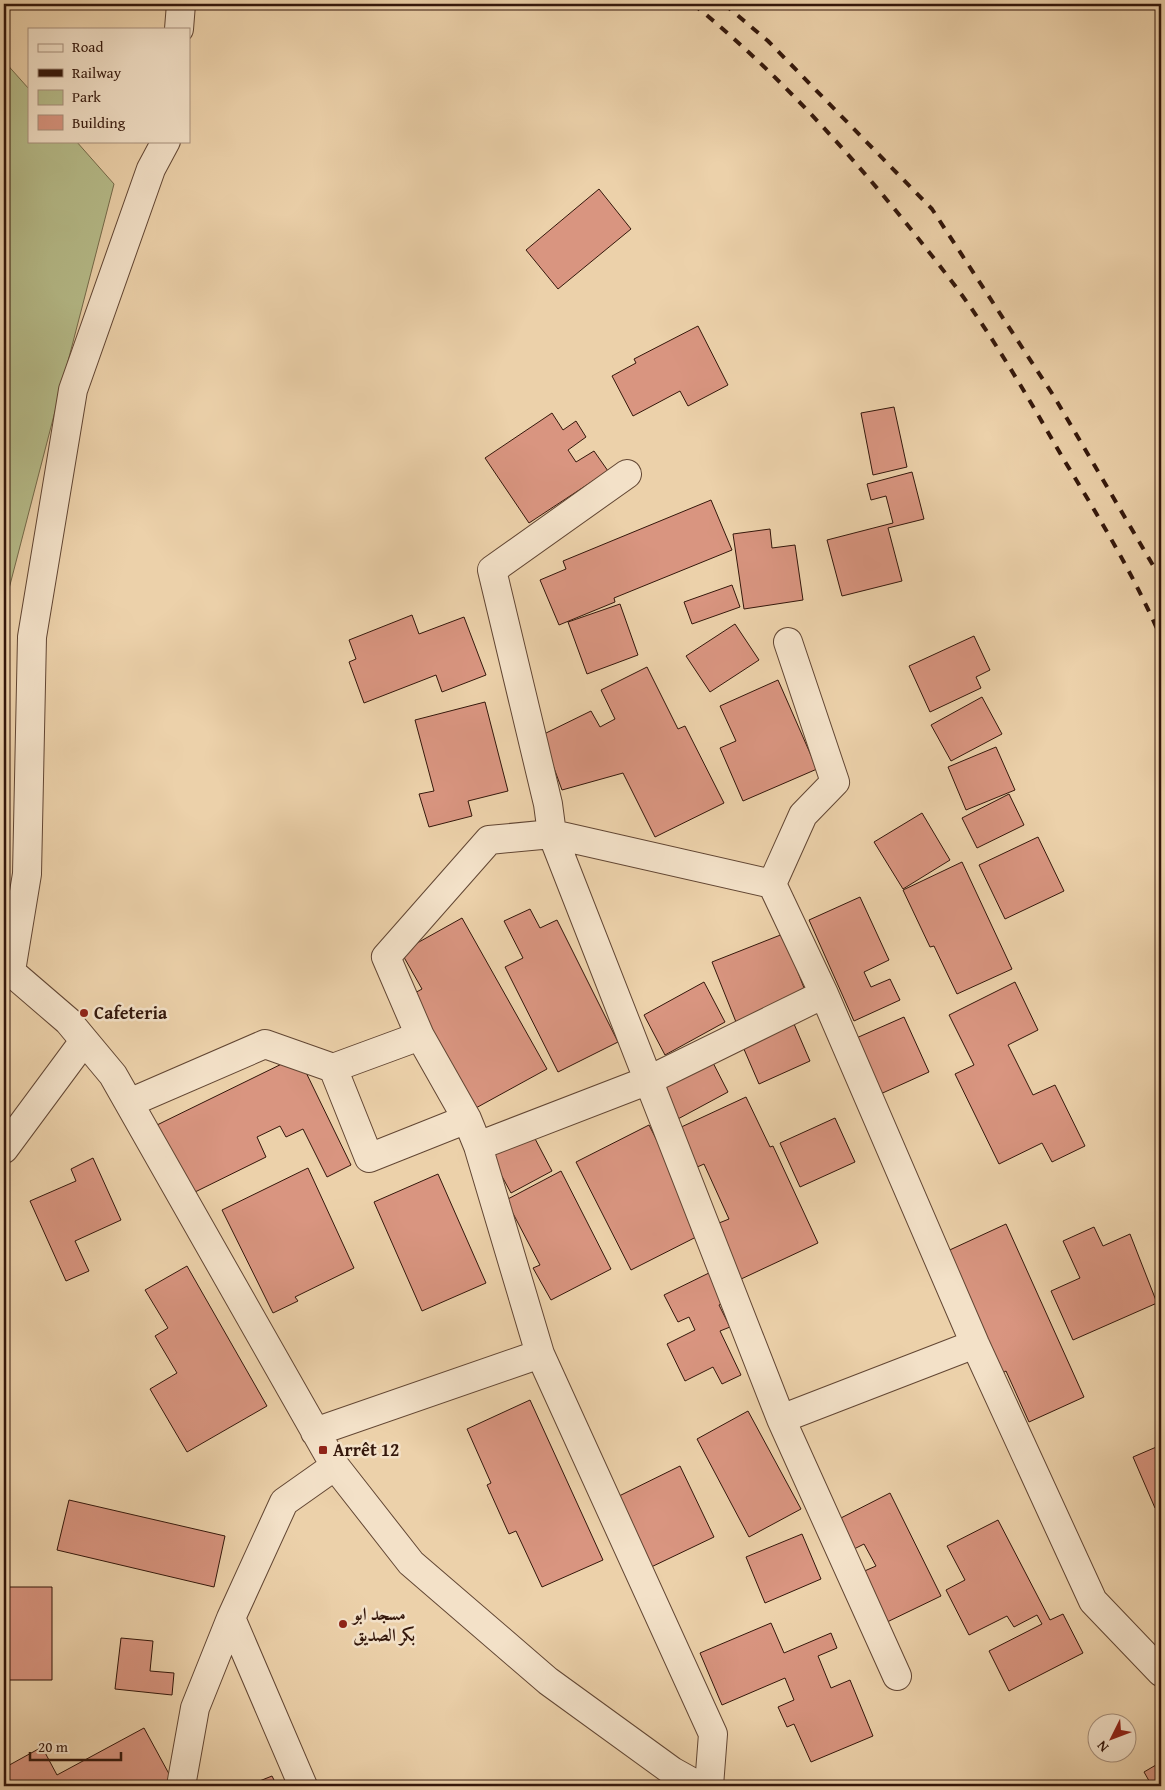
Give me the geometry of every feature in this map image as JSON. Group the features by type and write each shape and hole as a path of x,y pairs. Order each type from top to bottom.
{"street":[{"path":"179,28 181,4"},
{"path":"165,142 151,169 73,390 32,637 27,874 7,969 68,1021 113,1075 335,1466 411,1563 548,1680 672,1771 699,1786"},
{"path":"627,474 492,570 548,804 552,834 781,1419 897,1676"},
{"path":"788,642 835,782 803,815 772,884 824,994 976,1344 1093,1601 1161,1672"},
{"path":"709,1786 713,1734 540,1354 478,1146 468,1119 420,1036 386,957 490,840 552,834 772,884"},
{"path":"478,1146 649,1080 824,994"},
{"path":"129,1103 265,1044 333,1068 420,1036"},
{"path":"4,1149 84,1041"},
{"path":"333,1068 368,1158 468,1119"},
{"path":"781,1419 976,1344"},
{"path":"315,1432 540,1354"},
{"path":"181,1786 195,1708 231,1618 284,1502 335,1466"},
{"path":"231,1618 303,1786"}],"green space":[{"path":"4,61 28,88 28,142 77,142 114,184 4,608"}],"building":[{"path":"599,189 631,229 558,289 526,250"},
{"path":"698,326 728,385 688,406 680,391 633,416 612,376 636,363 634,359"},
{"path":"894,407 907,467 873,475 861,413"},
{"path":"552,413 563,430 576,421 586,437 568,450 576,462 594,451 608,471 529,523 485,458"},
{"path":"912,472 924,519 888,528 902,581 842,596 827,540 893,523 886,496 871,500 867,484"},
{"path":"711,500 732,550 614,598 615,602 559,625 540,580 566,569 563,561"},
{"path":"770,529 772,548 795,545 803,600 744,609 733,534"},
{"path":"732,585 740,607 692,624 684,602"},
{"path":"620,604 638,655 587,674 568,622"},
{"path":"412,615 419,634 464,617 486,675 442,692 436,675 364,703 349,662 356,659 349,640"},
{"path":"735,624 759,660 710,692 686,656"},
{"path":"974,636 990,670 976,677 981,688 930,712 909,666"},
{"path":"647,667 678,729 685,726 724,803 655,837 623,773 562,790 542,735 591,711 600,727 615,719 601,690"},
{"path":"778,680 817,769 743,801 720,748 736,741 720,706"},
{"path":"982,697 1002,734 951,761 931,725"},
{"path":"485,702 508,791 468,801 472,816 429,827 419,794 434,791 415,720"},
{"path":"996,747 1015,790 966,810 948,767"},
{"path":"1009,794 1024,825 977,848 962,818"},
{"path":"922,813 950,860 903,889 874,842"},
{"path":"1038,837 1064,891 1005,919 979,865"},
{"path":"962,862 1012,969 957,994 934,946 930,947 903,890"},
{"path":"860,897 889,960 864,972 871,987 890,979 900,1000 854,1021 809,920"},
{"path":"530,909 540,928 557,920 618,1042 558,1072 505,967 523,958 504,921"},
{"path":"462,918 547,1069 474,1109 411,995 422,989 401,952"},
{"path":"783,934 806,993 736,1022 712,962"},
{"path":"704,982 725,1022 665,1055 644,1015"},
{"path":"1015,982 1038,1030 1008,1045 1033,1095 1055,1085 1085,1146 1052,1162 1042,1143 999,1164 955,1074 974,1065 949,1015"},
{"path":"791,1017 810,1061 759,1084 740,1040"},
{"path":"904,1017 929,1072 876,1096 845,1043"},
{"path":"709,1055 728,1092 676,1120 656,1082"},
{"path":"298,1056 351,1165 327,1177 303,1129 286,1137 280,1126 257,1137 266,1157 191,1194 157,1125"},
{"path":"746,1097 770,1147 773,1146 818,1243 739,1280 714,1225 729,1219 704,1164 695,1168 677,1129"},
{"path":"835,1118 855,1162 800,1187 780,1143"},
{"path":"649,1125 704,1233 631,1270 576,1162"},
{"path":"532,1133 552,1171 511,1193 491,1156"},
{"path":"93,1158 121,1220 75,1241 89,1271 66,1281 30,1201 76,1181 71,1169"},
{"path":"308,1168 354,1268 295,1297 298,1301 273,1313 222,1210"},
{"path":"561,1171 611,1269 551,1300 533,1268 540,1265 506,1200"},
{"path":"438,1174 486,1283 422,1311 374,1202"},
{"path":"1006,1224 1084,1397 1029,1422 1006,1371 997,1376 941,1254"},
{"path":"1094,1227 1103,1246 1130,1234 1157,1303 1073,1340 1051,1291 1080,1278 1063,1241"},
{"path":"187,1266 267,1406 187,1452 150,1389 177,1373 155,1336 168,1328 145,1290"},
{"path":"713,1271 727,1301 719,1305 730,1327 720,1331 741,1375 722,1384 713,1367 685,1381 667,1344 695,1330 689,1317 678,1322 664,1295"},
{"path":"530,1400 603,1560 542,1587 516,1531 509,1534 487,1485 491,1483 467,1429"},
{"path":"748,1411 801,1509 749,1537 697,1439"},
{"path":"1161,1445 1161,1505 1155,1508 1133,1457"},
{"path":"680,1466 714,1537 647,1569 615,1498"},
{"path":"890,1493 941,1596 885,1623 860,1573 876,1566 864,1544 850,1551 835,1521"},
{"path":"69,1500 225,1536 214,1587 57,1550"},
{"path":"998,1520 1050,1620 1063,1614 1083,1653 1009,1691 989,1651 1042,1624 1037,1615 1014,1627 1007,1616 969,1635 946,1590 965,1580 947,1546"},
{"path":"802,1534 821,1579 765,1603 746,1557"},
{"path":"4,1587 52,1587 52,1680 4,1680"},
{"path":"771,1623 784,1653 831,1633 837,1648 818,1656 831,1688 850,1680 873,1736 811,1762 794,1724 787,1727 778,1707 794,1700 785,1678 722,1705 700,1653"},
{"path":"121,1638 153,1641 150,1671 174,1673 172,1695 115,1689"},
{"path":"144,1728 174,1783 168,1786 79,1786 78,1784 74,1786 11,1786 4,1773 4,1768 42,1747 57,1775"},
{"path":"1161,1762 1161,1786 1152,1786 1144,1772"},
{"path":"272,1776 277,1786 247,1786"}],"railway":[{"path":"693,4 764,67 833,138 897,212 956,287 1012,372 1103,525 1140,592 1161,638"},
{"path":"724,4 768,41 932,209 1055,398 1161,579"}],"place":[{"name":"Cafeteria","path":"84,1013"},
{"name":"Arrêt 12","path":"323,1450"},
{"name":"مسجد ابو بكر الصديق","path":"343,1624"}]}
